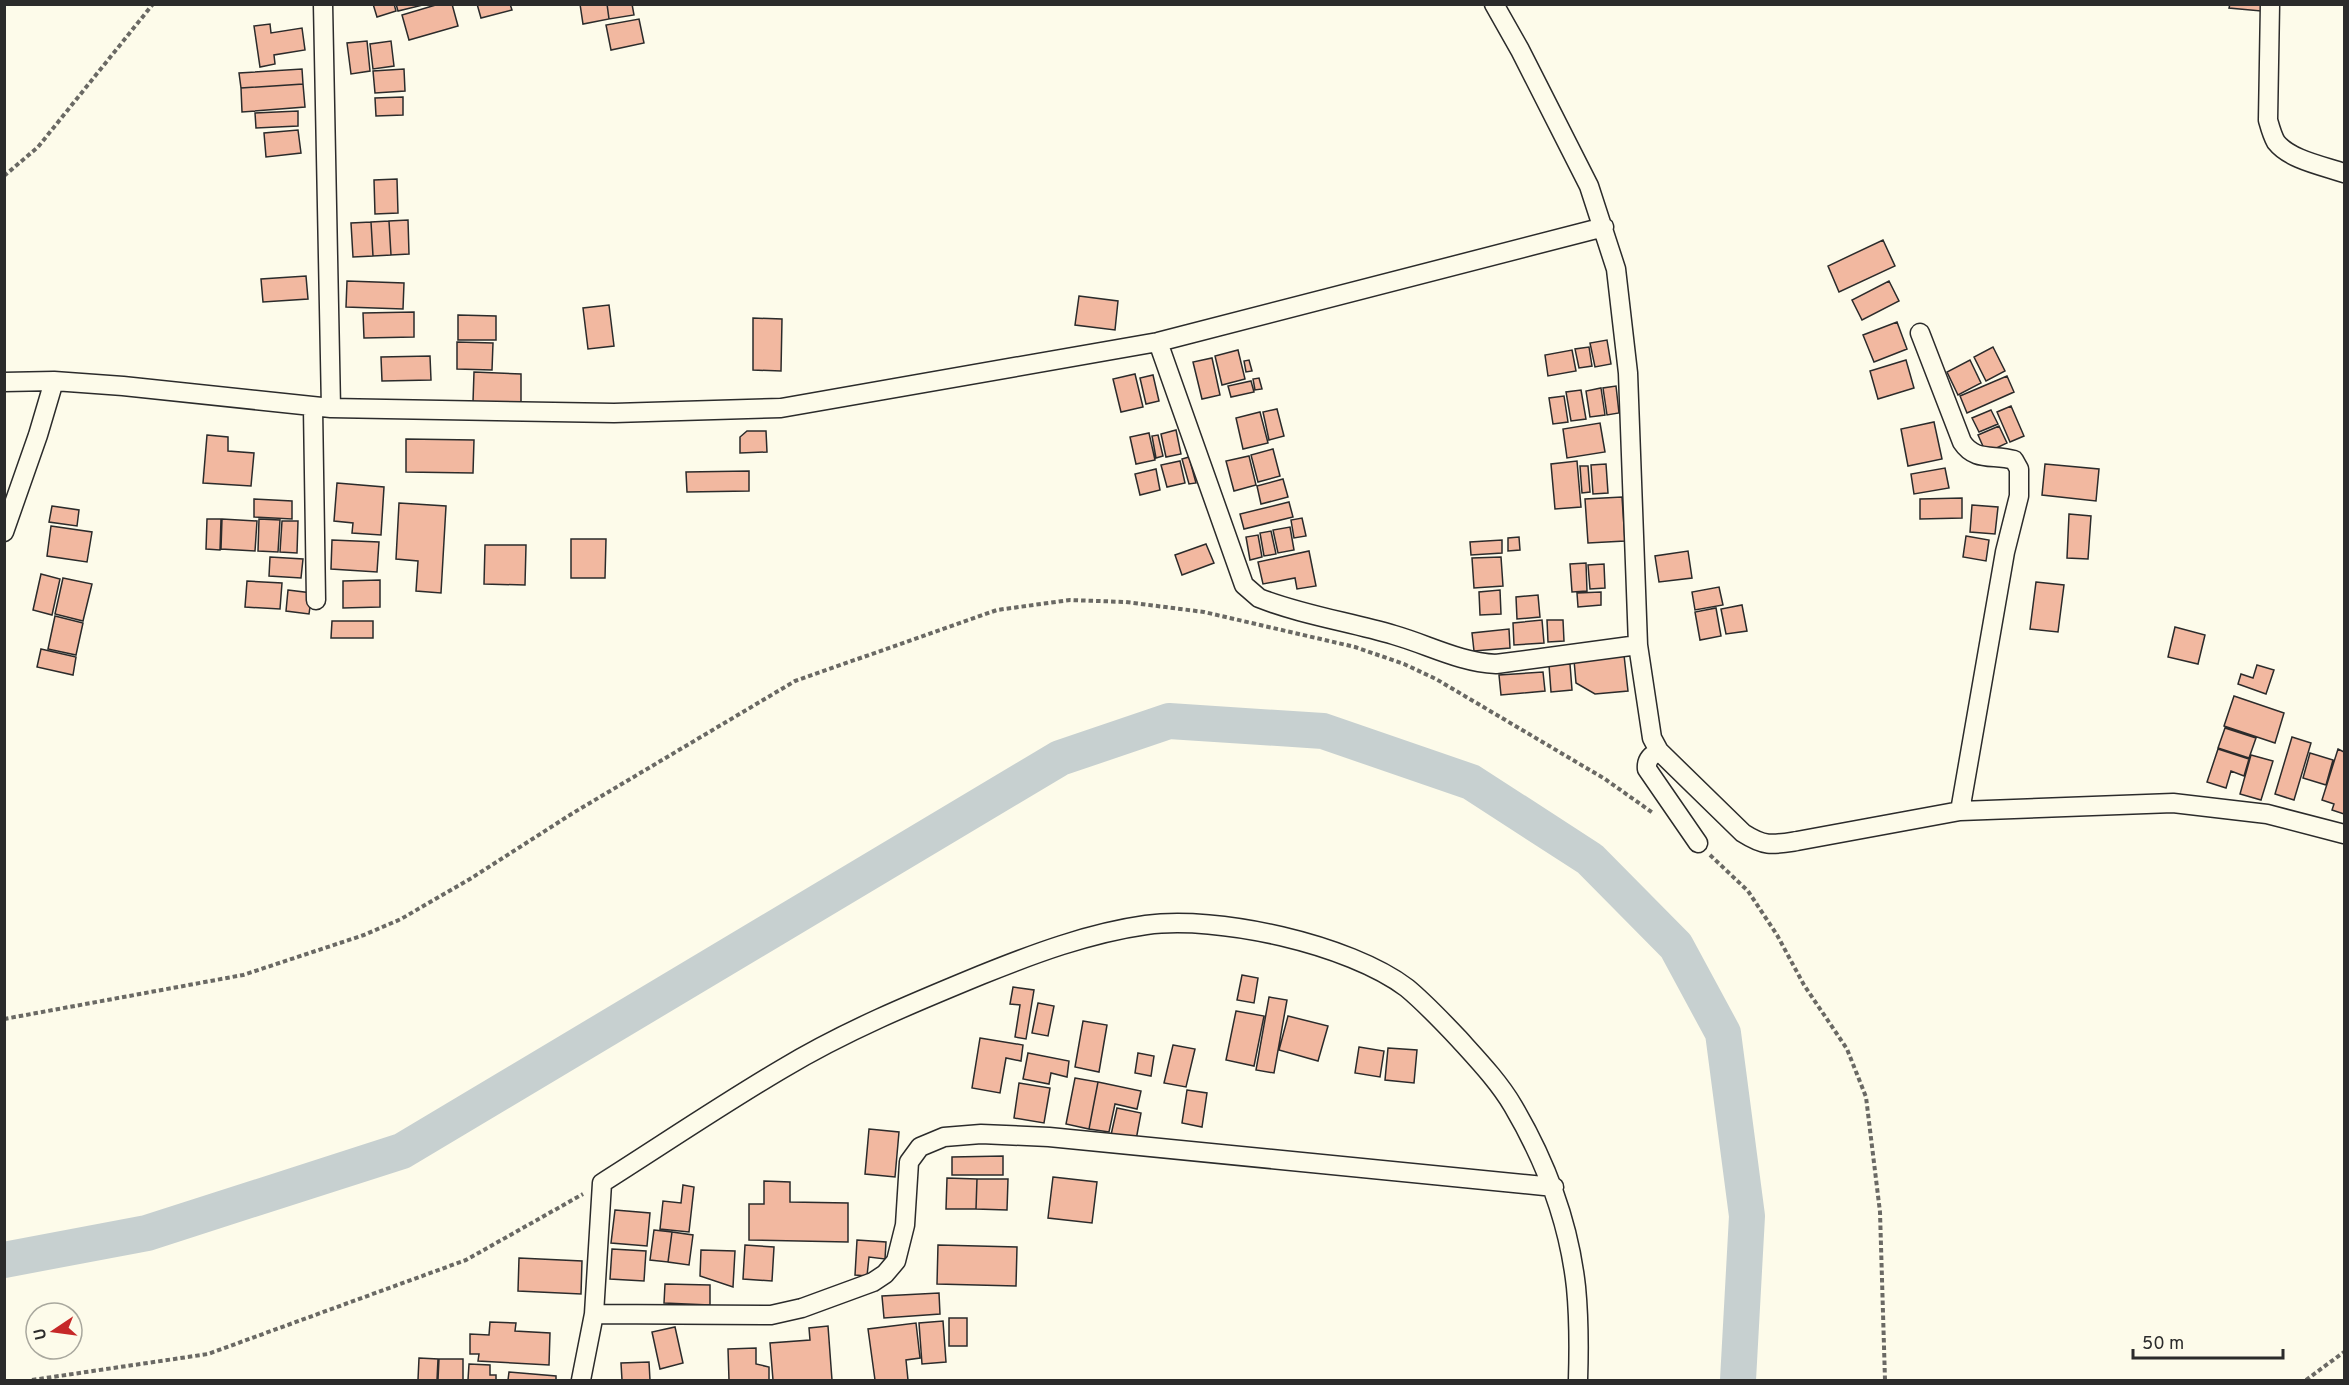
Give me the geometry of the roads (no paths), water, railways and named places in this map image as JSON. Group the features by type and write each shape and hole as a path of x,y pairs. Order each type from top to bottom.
{"street":[{"path":"316,600 322,408 323,4"},
{"path":"1494,4 1589,186 1616,268 1628,373 1638,645 1652,738 1659,752 1743,833 1759,843 1775,844 1797,841 1960,811 2173,803 2267,814 2344,834"},
{"path":"2271,4 2268,120 2272,134 2278,144 2295,156 2344,173"},
{"path":"4,382 54,381 123,386 322,408 614,413 781,408 1158,342 1604,227"},
{"path":"1920,333 1962,442 1968,451 1975,455 2014,460 2019,469 2020,479 2019,496 2005,552 1960,811"},
{"path":"1158,342 1244,585 1259,598 1396,635 1460,659 1480,663 1496,664 1638,645"},
{"path":"4,532 54,381"},
{"path":"1659,752 1648,759 1647,769 1698,843"},
{"path":"581,1380 594,1314 602,1183 783,1067 900,1008 1008,964 1063,945 1148,925 1189,924 1252,929 1305,942 1356,959 1406,987 1482,1064 1512,1105 1554,1187 1576,1287 1579,1336 1578,1380"},
{"path":"594,1314 771,1315 802,1308 873,1282 885,1274 896,1261 905,1225 909,1162 914,1153 931,1141 944,1137 981,1134 1049,1137 1554,1187"}],"waterway":[{"path":"4,1260 147,1233 402,1151 1060,758 1169,721 1323,731 1471,782 1590,859 1676,946 1723,1033 1747,1216 1738,1380"}]}
